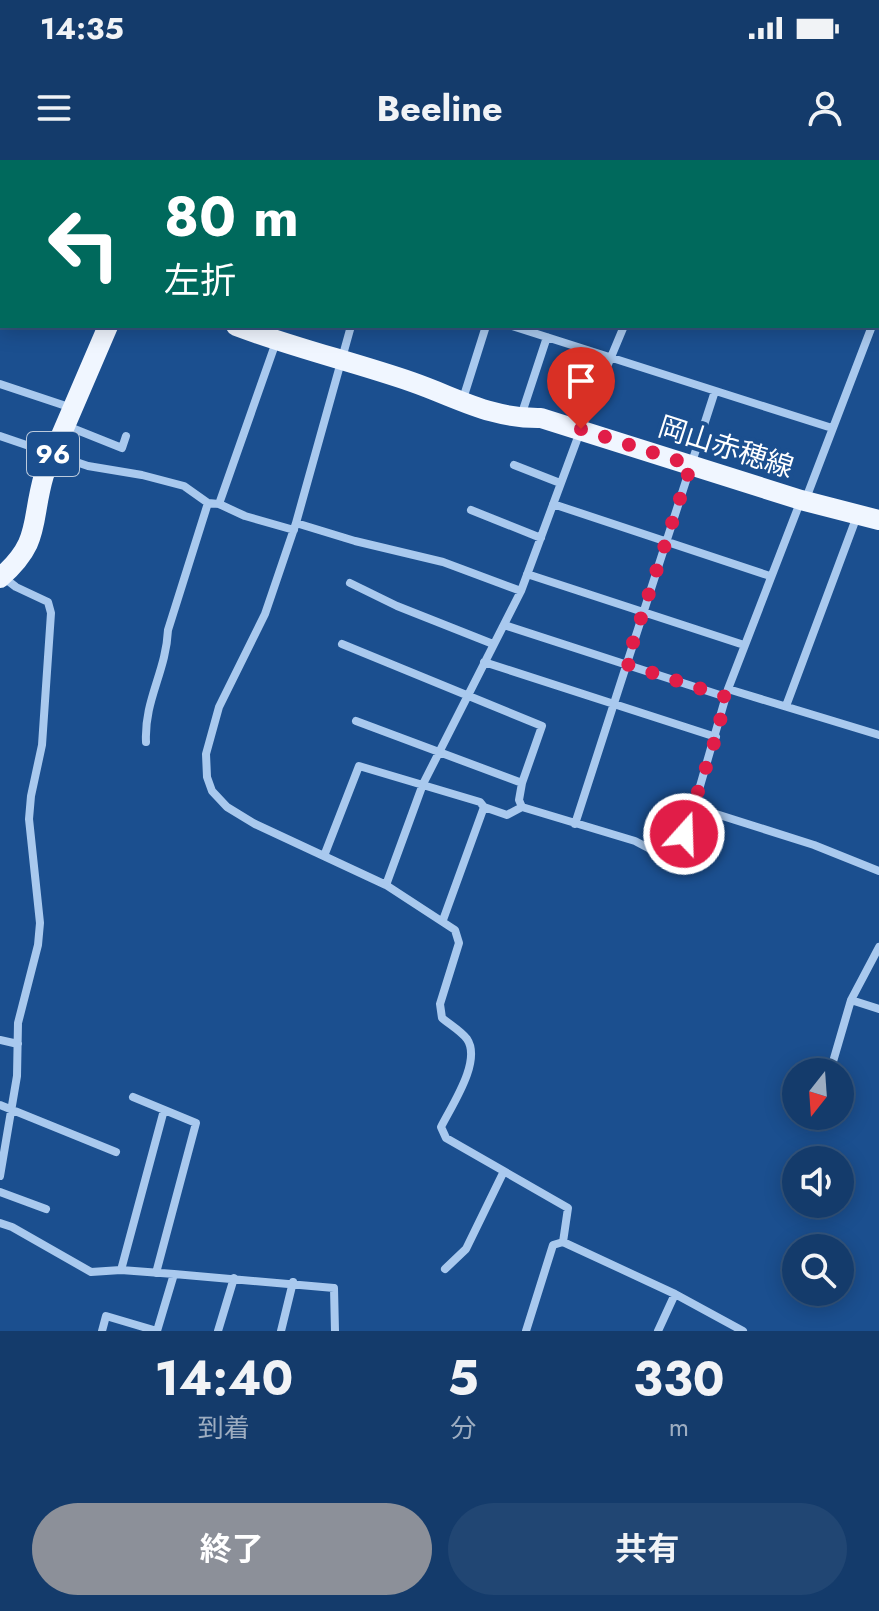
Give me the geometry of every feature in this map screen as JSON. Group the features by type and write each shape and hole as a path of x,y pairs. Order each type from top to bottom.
{"main road":[{"name":"96","path":"1,577 24,555 34,532 38,497 53,453 107,328"},
{"name":"岡山赤穂線","path":"241,328 416,383 501,416 541,418 803,501 873,517"}],"street":[{"path":"350,328 295,526 265,614 219,707 206,754 207,777 212,791 227,807 255,824 386,885 455,930 459,943 440,1004 442,1018 466,1038 473,1054 441,1127 446,1138 568,1208 563,1242"},
{"path":"462,403 485,328"},
{"path":"518,328 832,428"},
{"path":"386,885 423,784 521,591 560,483 623,328"},
{"path":"324,856 359,766 480,802 484,807 507,815 522,807 635,841 673,861 694,807 744,645 871,328"},
{"path":"521,418 547,337"},
{"path":"219,504 276,341"},
{"path":"0,384 69,417 122,448 126,436"},
{"path":"575,824 715,391"},
{"path":"0,436 88,466 184,486 208,503 219,504 245,516 443,562 521,591"},
{"path":"514,465 560,483"},
{"path":"146,742 145,719 167,652 168,630 208,503"},
{"path":"553,504 770,576"},
{"path":"471,510 541,538"},
{"path":"786,706 873,517"},
{"path":"527,574 744,645"},
{"path":"1,577 48,602 51,613 42,745 29,819 40,923 38,945 18,1023 17,1076 1,1171"},
{"path":"350,583 397,606 493,644"},
{"path":"504,625 626,664 727,693 786,706 879,735"},
{"path":"342,644 542,726 522,783 519,800 522,807"},
{"path":"484,662 716,737"},
{"path":"356,721 522,783"},
{"path":"443,920 484,807"},
{"path":"694,807 814,845 879,871"},
{"path":"834,1058 851,1000 879,947"},
{"path":"851,1000 879,1009"},
{"path":"0,1040 18,1044"},
{"path":"133,1097 196,1123 156,1273"},
{"path":"0,1105 116,1152"},
{"path":"121,1270 164,1110"},
{"path":"445,1269 466,1249 504,1171"},
{"path":"0,1192 46,1209"},
{"path":"0,1223 91,1272 121,1270 293,1282 334,1288 335,1331"},
{"path":"526,1331 553,1245 563,1242 675,1294 743,1331"},
{"path":"102,1331 106,1316 157,1331 174,1274"},
{"path":"218,1331 234,1278"},
{"path":"281,1331 293,1282"},
{"path":"658,1331 675,1294"}],"route":[{"path":"581,429 691,465 626,664 726,697 684,834"}]}
